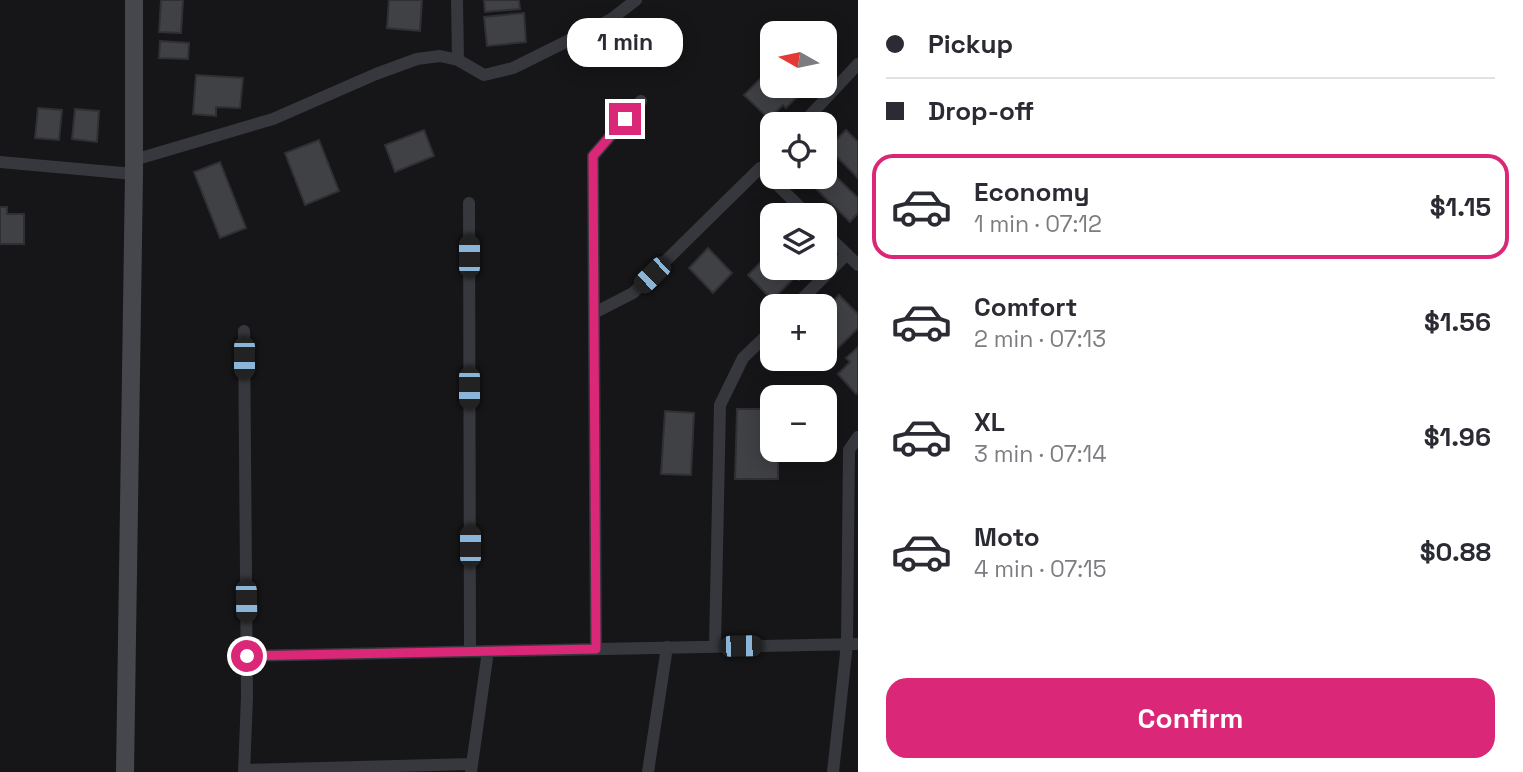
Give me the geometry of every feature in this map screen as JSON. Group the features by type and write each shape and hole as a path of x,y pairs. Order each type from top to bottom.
{"street":[{"path":"125,772 134,0"},
{"path":"457,0 458,60"},
{"path":"0,162 134,167 273,119 417,59 440,56 458,60 484,75 513,68 610,20 636,0"},
{"path":"440,56 457,39"},
{"path":"813,112 858,64"},
{"path":"596,649 593,156 641,101"},
{"path":"594,313 634,293 760,169 795,203"},
{"path":"469,203 470,651"},
{"path":"837,244 858,265"},
{"path":"807,294 847,254"},
{"path":"244,331 247,697 244,771 472,768 488,651"},
{"path":"715,646 720,405 743,359 760,342"},
{"path":"833,772 853,644 849,450 858,438"},
{"path":"247,656 853,644"},
{"path":"648,772 667,647"}],"building":[{"path":"161,0 183,0 181,33 159,32"},
{"path":"389,0 422,0 420,31 387,28"},
{"path":"484,0 519,0 520,9 485,12"},
{"path":"524,13 526,42 487,46 484,17"},
{"path":"160,41 189,43 188,59 159,58"},
{"path":"196,75 243,78 240,108 216,107 216,116 193,114"},
{"path":"760,79 760,98 796,98 786,108 783,105 776,112 762,112 744,95"},
{"path":"38,108 62,110 59,140 35,138"},
{"path":"75,109 99,111 97,142 72,139"},
{"path":"424,130 434,156 395,172 385,145"},
{"path":"846,130 858,142 858,178 837,157 837,139"},
{"path":"319,140 339,191 305,205 285,153"},
{"path":"220,162 246,228 220,238 194,172"},
{"path":"837,178 858,198 858,213 850,222 837,209 837,203 831,203 816,189 837,189"},
{"path":"0,207 7,207 7,214 24,214 24,244 0,244"},
{"path":"708,248 732,273 713,293 689,268"},
{"path":"760,263 760,280 792,280 778,294 766,294 748,275"},
{"path":"839,295 858,314 858,328 837,349"},
{"path":"858,347 856,394 838,374 850,362 846,358"},
{"path":"737,409 760,409 760,462 778,462 778,479 735,479"},
{"path":"665,411 694,413 691,475 661,474"}],"route":[{"path":"247,656 596,649 593,156 625,119"}]}
